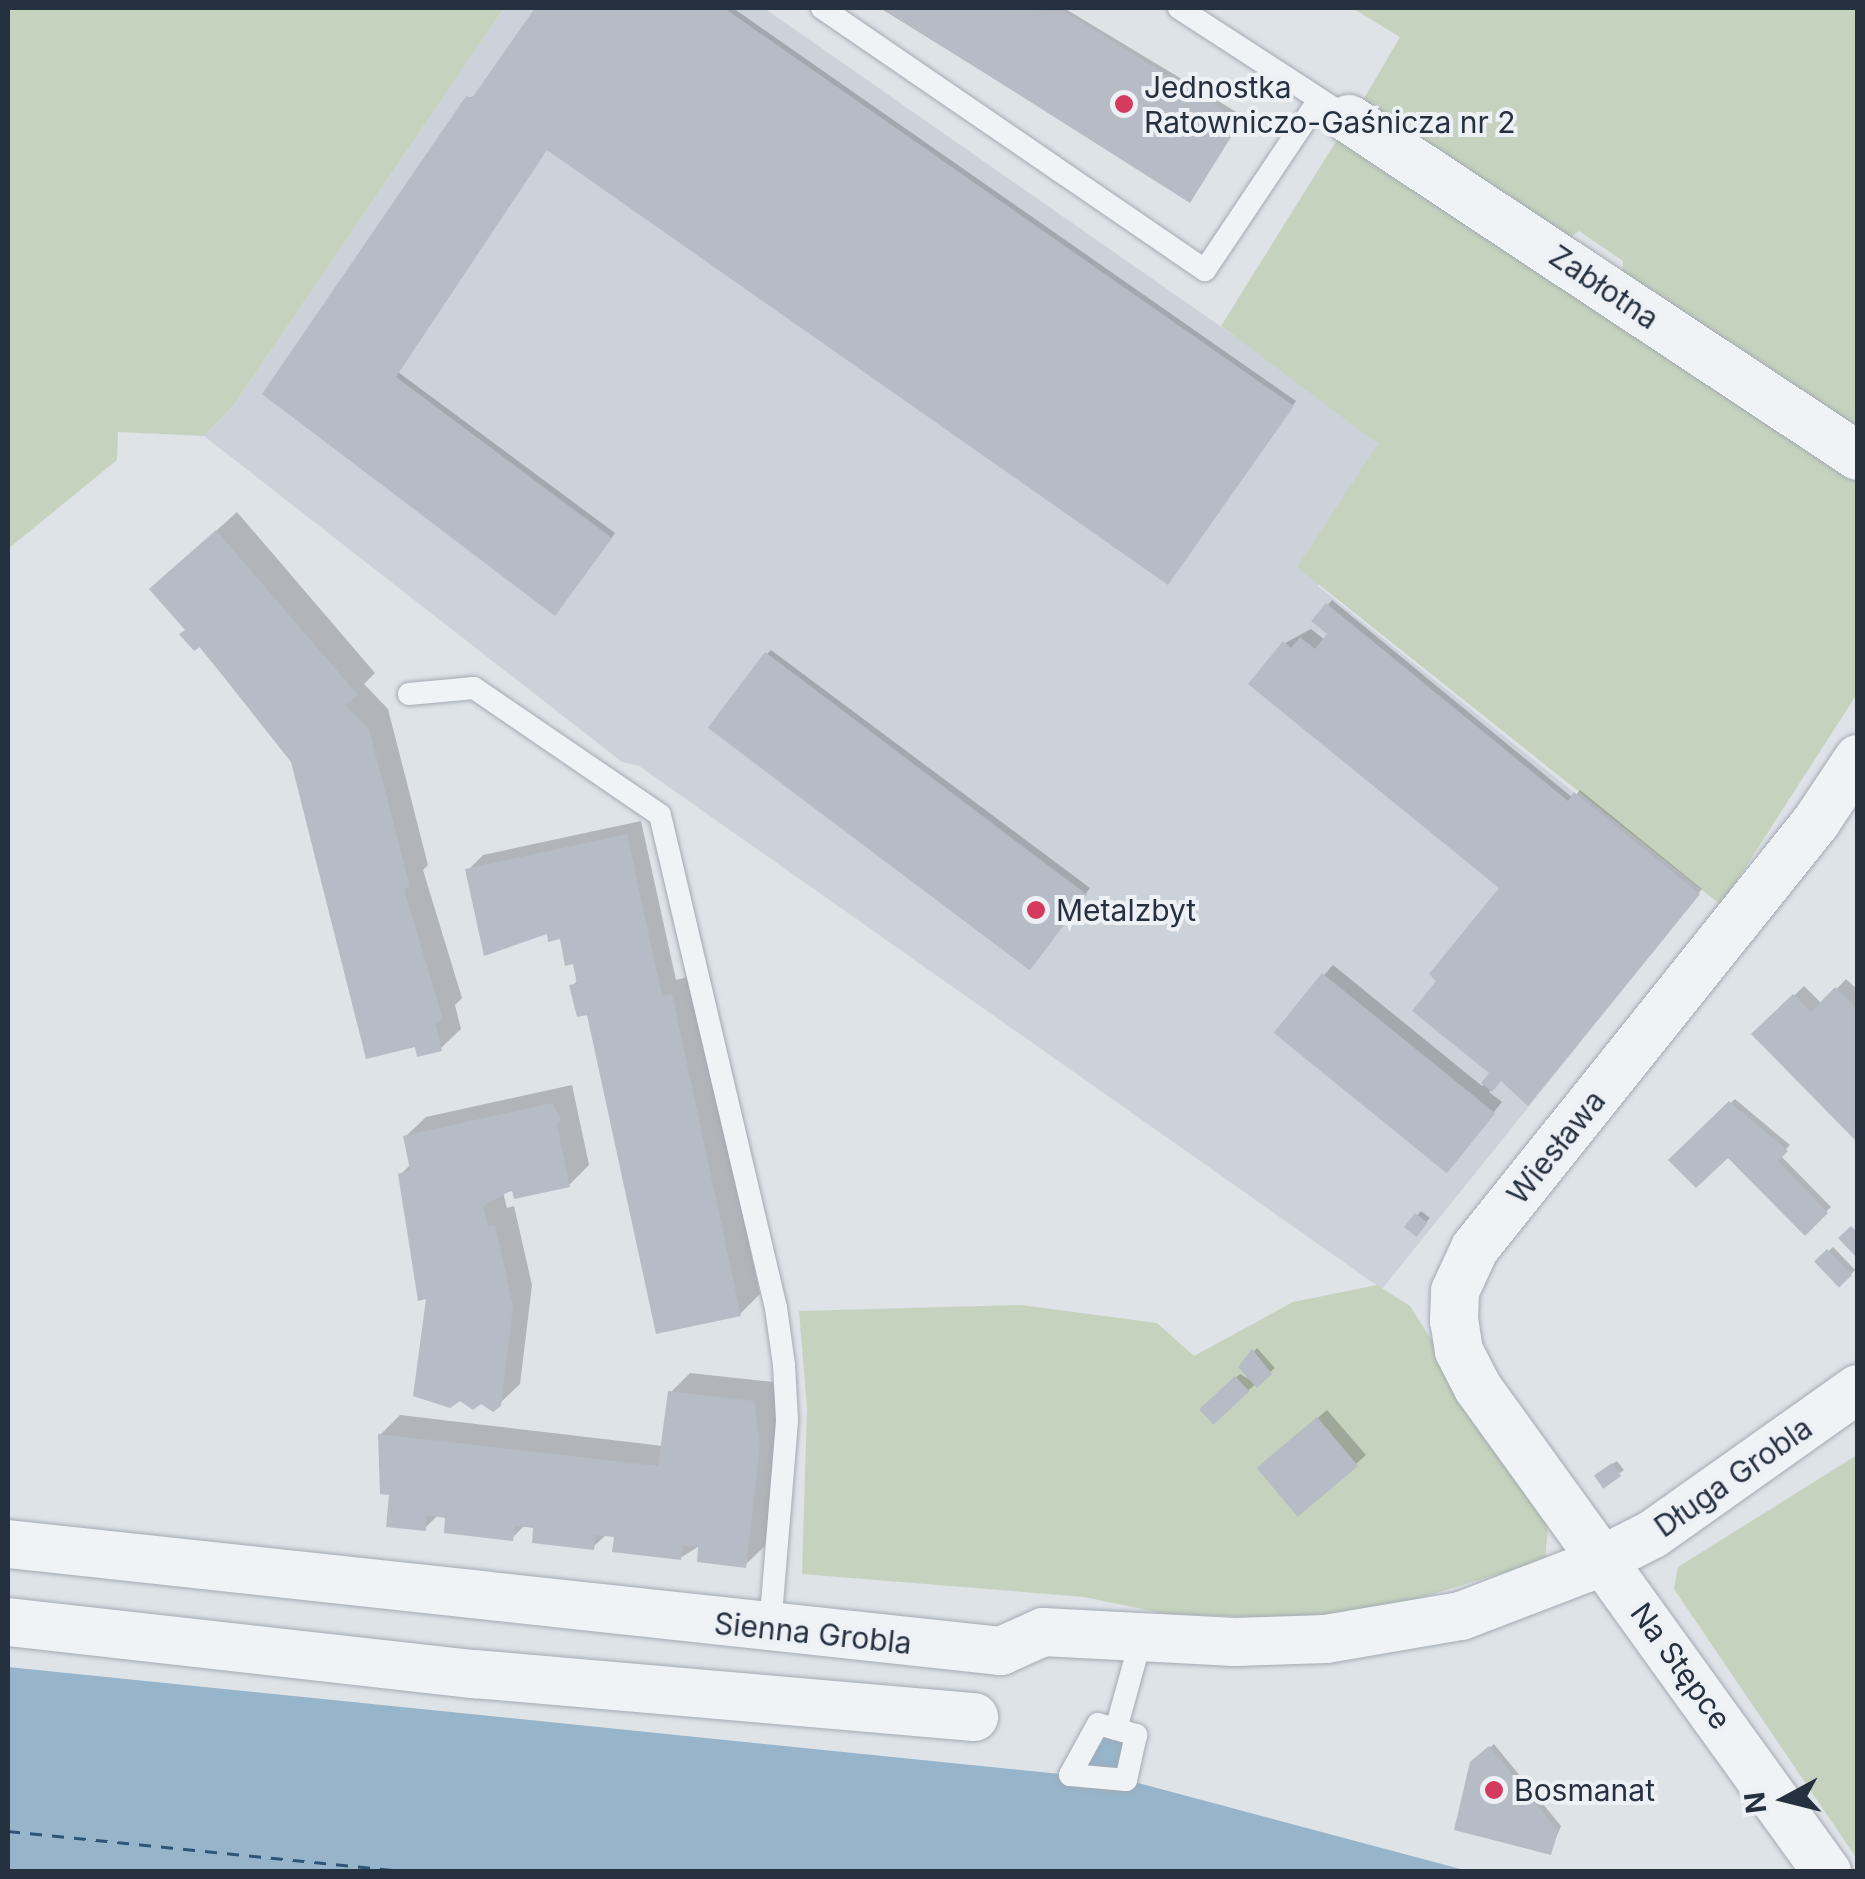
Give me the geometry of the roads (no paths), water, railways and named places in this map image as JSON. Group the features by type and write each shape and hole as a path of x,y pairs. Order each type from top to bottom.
{"street":[{"name":"Zabłotna","path":"1334,109 1858,456"},
{"name":"Wiesława","path":"1604,1559 1478,1388 1459,1352 1455,1291 1474,1248 1816,822 1858,759"},
{"name":"Długa Grobla","path":"1604,1559 1653,1534 1858,1389"},
{"name":"Sienna Grobla","path":"8,1544 770,1630 1000,1651 1043,1632 1141,1639 1326,1639 1419,1627 1525,1595 1604,1559"},
{"name":"Na Stępce","path":"1604,1559 1827,1872"},
{"path":"8,1622 475,1674 974,1718"}],"lane":[{"path":"822,8 1205,270 1334,109 1179,8"},
{"path":"409,694 474,688 660,814 782,1346 788,1421 770,1630"},
{"path":"1116,1730 1141,1639"}],"water":[{"path":"8,1667 1070,1775 1098,1724 1136,1735 1127,1780 1468,1871 8,1872"}],"place":[{"name":"Jednostka Ratowniczo-Gaśnicza nr 2","path":"1124,104"},
{"name":"Metalzbyt","path":"1036,910"},
{"name":"Bosmanat","path":"1494,1790"}]}
